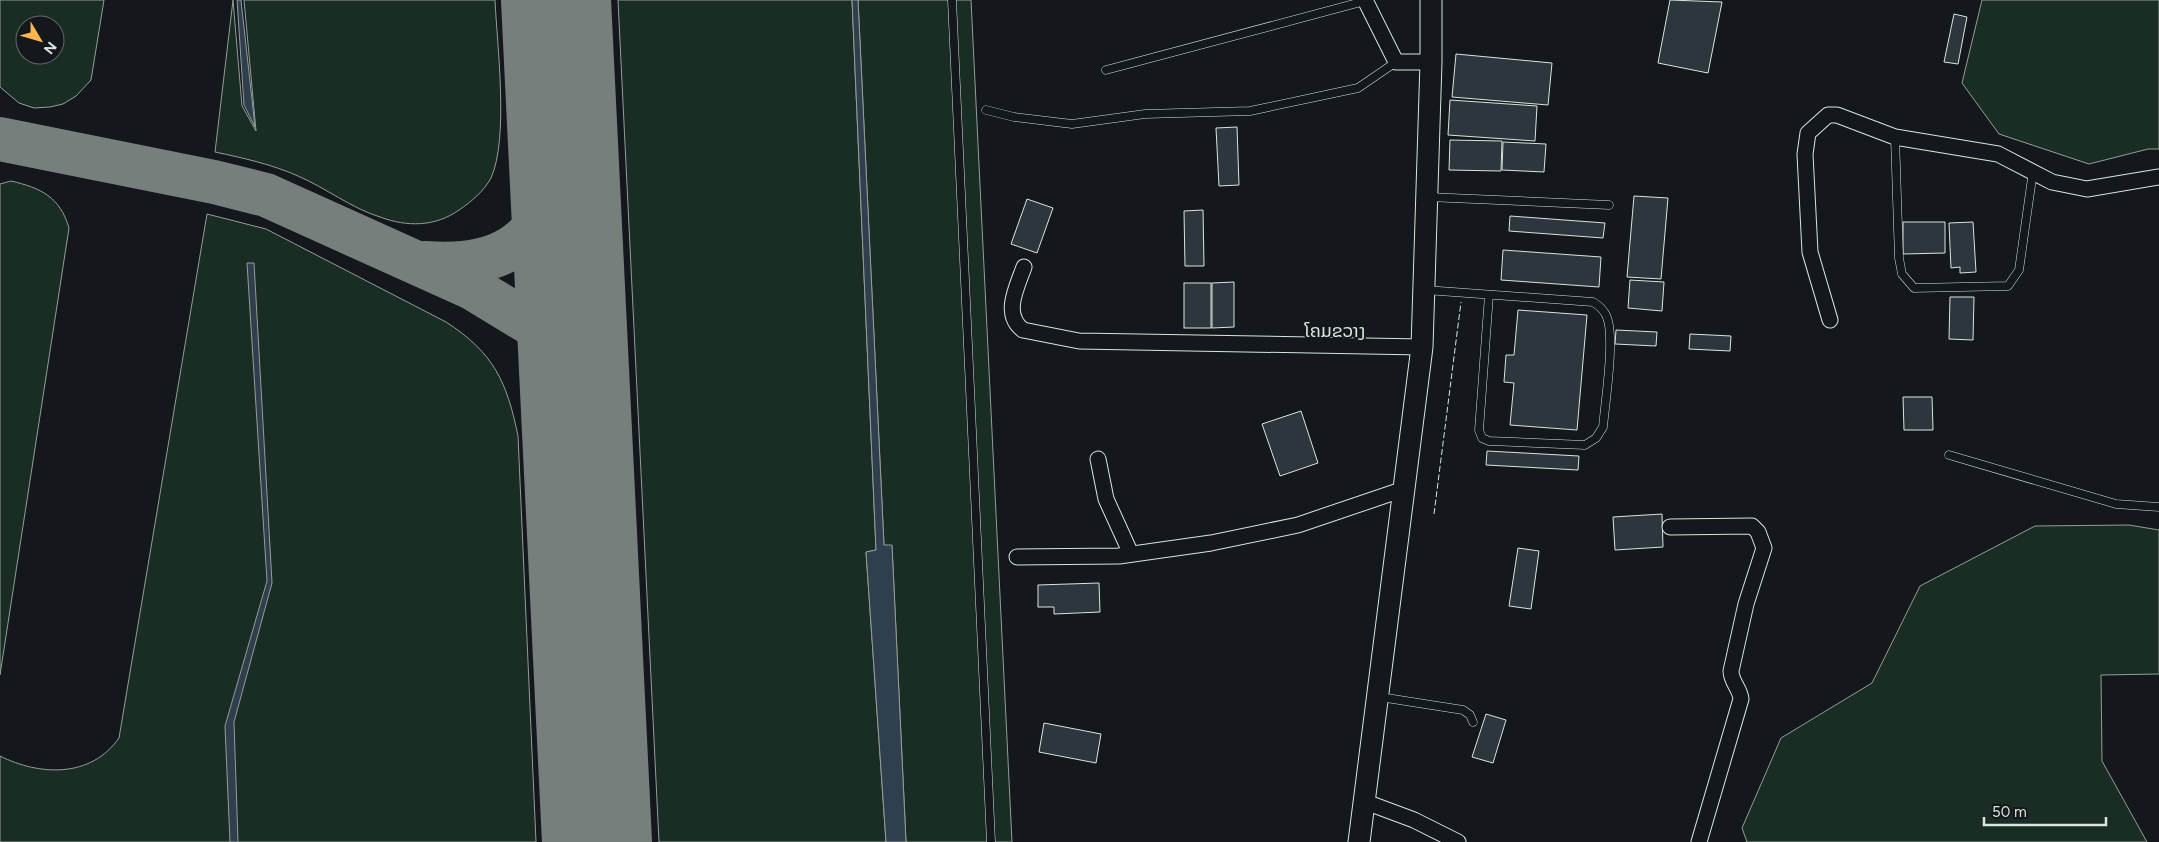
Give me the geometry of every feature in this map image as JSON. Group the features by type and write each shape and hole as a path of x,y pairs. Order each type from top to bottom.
{"main road":[{"path":"1359,842 1422,347 1428,197 1431,62 1430,0"}],"street":[{"path":"1365,0 1396,62 1431,62"},
{"path":"1830,320 1810,252 1805,154 1808,133 1828,115 1837,116 1895,137 1998,154 2052,182 2088,189 2159,177"},
{"path":"1024,267 1011,305 1017,325 1023,330 1079,341 1422,347"},
{"path":"1098,459 1106,500 1131,554"},
{"path":"1017,557 1131,554 1211,543 1298,525 1404,489"},
{"path":"1670,527 1752,526 1758,532 1764,548 1746,604 1731,671 1731,678 1740,691 1741,699 1699,842"},
{"path":"1363,801 1414,820 1458,842"}],"lane":[{"path":"952,0 991,842"},
{"path":"1106,70 1365,0"},
{"path":"986,110 1014,117 1072,124 1145,114 1250,111 1358,88 1396,62"},
{"path":"1895,137 1899,258 1902,274 1914,288 2008,286 2019,270 2033,171"},
{"path":"1428,197 1609,205"},
{"path":"1425,290 1593,302 1607,316 1611,332 1603,427 1596,438 1585,445 1489,441 1482,438 1478,430 1489,295"},
{"path":"1949,455 2116,504 2159,507"},
{"path":"1377,697 1463,710 1470,715 1473,722"}],"green space":[{"path":"0,0 104,0 91,80 76,96 63,104 34,108 19,103 0,87"},
{"path":"233,0 242,106 256,131 244,0 495,0 501,116 500,140 496,161 488,183 473,200 450,216 421,224 400,223 369,213 308,181 278,168 215,152"},
{"path":"618,0 852,0 876,550 866,552 886,842 659,842"},
{"path":"858,0 971,0 1012,842 906,842 892,546 884,546"},
{"path":"1982,0 2159,0 2159,149 2148,149 2089,164 1999,134 1962,83"},
{"path":"11,181 40,191 55,201 65,217 69,228 0,675 0,184"},
{"path":"207,214 266,229 446,322 476,345 496,370 509,400 518,436 536,842 0,842 0,756 15,763 48,770 80,767 107,751 119,738"},
{"path":"2129,525 2159,530 2159,674 2101,675 2102,761 2147,842 1747,842 1742,828 1781,738 1872,683 1920,586 2035,526"}],"water":[{"path":"237,0 241,0 255,127 244,105"},
{"path":"852,0 858,0 884,545 892,545 906,842 886,842 866,552 876,550"},
{"path":"247,263 254,263 272,583 234,722 238,842 230,842 225,726 267,581"}],"building":[{"path":"1670,0 1722,2 1708,73 1658,63"},
{"path":"1954,14 1967,17 1958,64 1944,62"},
{"path":"1456,54 1552,63 1548,105 1452,97"},
{"path":"1450,100 1537,106 1535,141 1448,135"},
{"path":"1237,127 1239,185 1219,186 1216,128"},
{"path":"1450,140 1502,141 1501,171 1449,170"},
{"path":"1503,142 1546,144 1544,172 1502,170"},
{"path":"1634,196 1668,198 1661,279 1627,277"},
{"path":"1027,199 1053,208 1037,253 1011,244"},
{"path":"1203,210 1204,266 1185,266 1184,211"},
{"path":"1510,216 1605,223 1603,238 1509,231"},
{"path":"1903,222 1945,222 1945,253 1903,254"},
{"path":"1973,222 1976,272 1960,273 1960,267 1951,268 1949,223"},
{"path":"1503,250 1601,257 1599,287 1501,280"},
{"path":"1630,280 1664,282 1662,311 1628,308"},
{"path":"1234,282 1234,327 1212,328 1212,283"},
{"path":"1184,283 1211,283 1211,328 1184,328"},
{"path":"1950,297 1974,297 1973,340 1949,339"},
{"path":"1518,310 1587,315 1577,430 1510,425 1514,383 1504,382 1506,355 1514,355"},
{"path":"1616,330 1657,332 1656,346 1615,344"},
{"path":"1690,334 1731,336 1730,351 1689,349"},
{"path":"1903,397 1932,397 1933,430 1904,430"},
{"path":"1301,411 1318,463 1280,476 1262,424"},
{"path":"1487,451 1579,456 1578,470 1486,465"},
{"path":"1662,514 1663,547 1615,550 1613,517"},
{"path":"1518,548 1539,551 1531,609 1509,606"},
{"path":"1099,583 1100,612 1054,614 1054,607 1038,607 1038,585"},
{"path":"1486,714 1506,720 1493,763 1472,757"},
{"path":"1044,723 1101,734 1096,763 1039,752"}],"taxiway":[{"path":"0,139 214,182 266,195 472,288 573,349"},
{"path":"425,263 451,264 474,262 511,248 540,221 565,179"}],"runway":[{"path":"556,0 597,842"}],"fence":[{"path":"1434,514 1461,302"}],"district":[{"name":"ໂຄມຂວາງ","path":"1335,331"}]}
